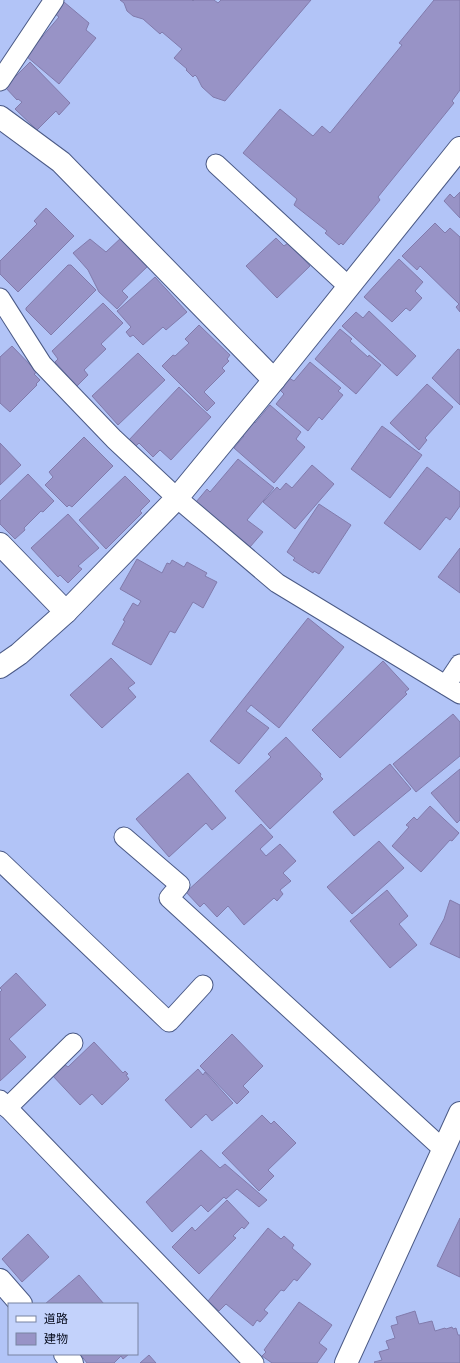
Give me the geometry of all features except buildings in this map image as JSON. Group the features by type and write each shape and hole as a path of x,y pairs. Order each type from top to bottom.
{"street":[{"path":"0,117 61,162 274,380"},
{"path":"0,667 19,654 66,612 177,498 274,380 460,148"},
{"path":"0,544 66,612"},
{"path":"346,1363 460,1113"},
{"path":"0,1280 20,1303"},
{"path":"65,1355 72,1363"}],"lane":[{"path":"0,81 54,0"},
{"path":"216,164 348,286"},
{"path":"0,298 42,364 114,439 177,498 276,583 453,690 460,664"},
{"path":"124,837 180,885 169,898 444,1150"},
{"path":"0,861 169,1022 204,985"},
{"path":"73,1043 4,1104 254,1363"}]}
